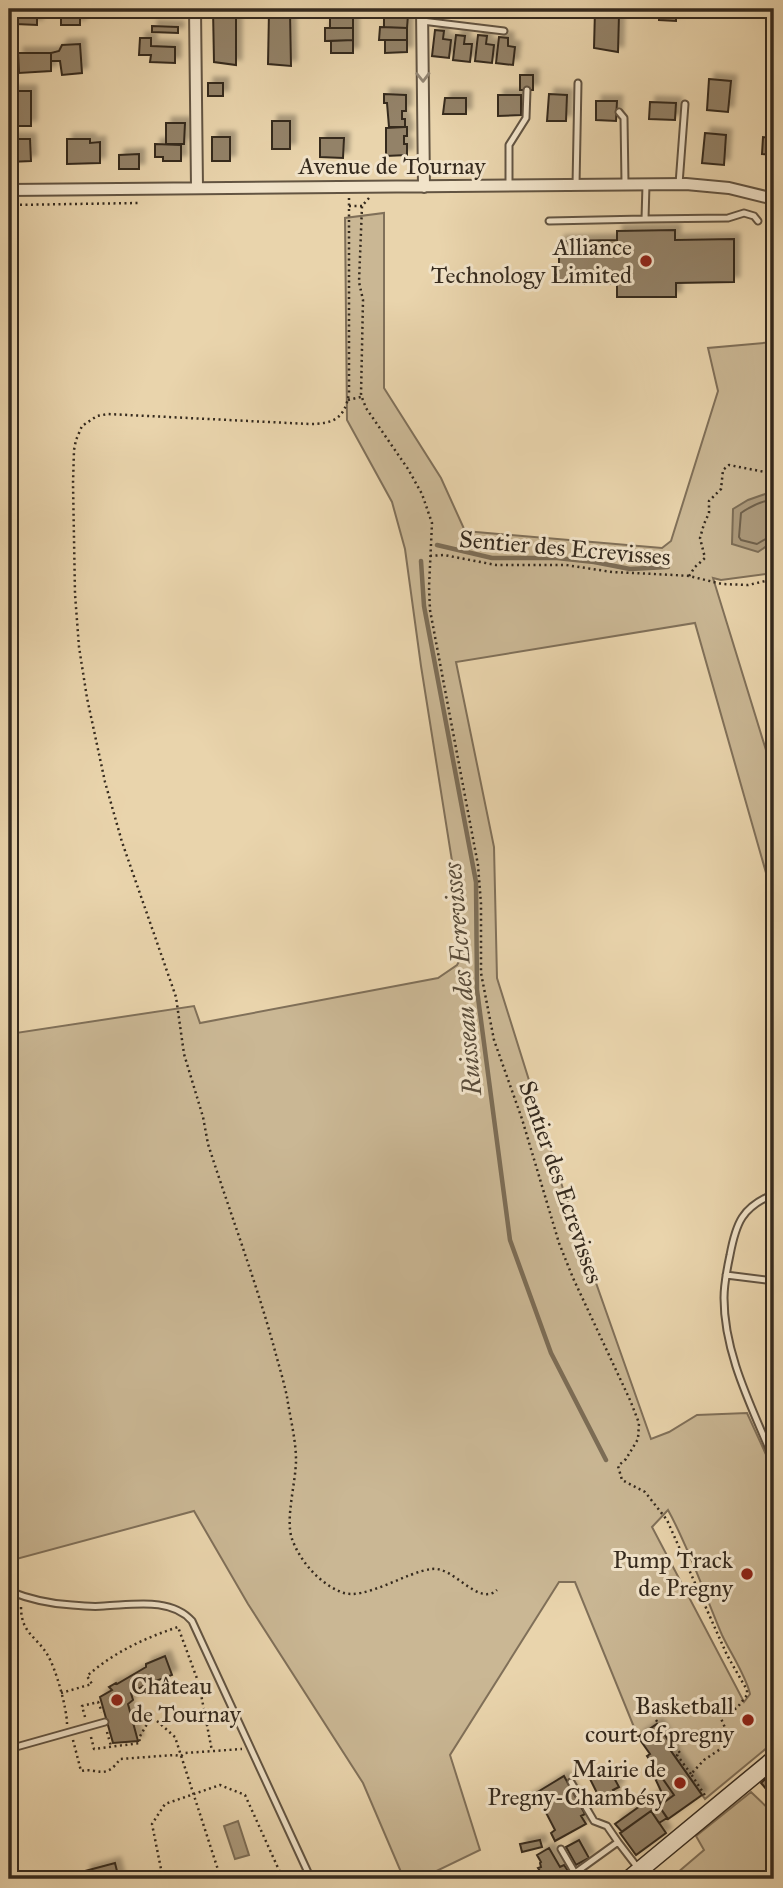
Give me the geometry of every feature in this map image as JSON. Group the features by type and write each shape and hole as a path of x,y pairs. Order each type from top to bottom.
{"street":[{"path":"195,9 197,188"},
{"path":"422,15 424,187"},
{"name":"Avenue de Tournay","path":"9,190 680,184 729,188 774,199"},
{"path":"635,1875 774,1759"}],"lane":[{"path":"422,15 504,31"},
{"path":"576,185 578,83"},
{"path":"509,187 509,145 526,118 527,90"},
{"path":"680,184 685,104"},
{"path":"620,112 624,118 625,185"},
{"path":"645,219 646,185"},
{"path":"549,222 728,218 744,213 758,220"},
{"path":"774,1194 762,1199 742,1216 726,1275 724,1300 730,1341 744,1390 774,1461"},
{"path":"726,1275 774,1281"},
{"path":"9,1591 22,1597 70,1605 158,1606 173,1608 187,1615 311,1879"},
{"path":"9,1749 105,1723"},
{"path":"571,1782 594,1821 607,1826 635,1875"},
{"path":"561,1849 575,1873 618,1842"}],"path":[{"path":"350,188 348,400 339,417 319,424 119,414 97,416 87,421 80,430 73,464 75,594 79,647 90,711 114,816 176,997 184,1054 203,1117 208,1144 264,1310 286,1394 296,1458 290,1511 292,1537 304,1563 324,1583 344,1594 360,1593 432,1569 446,1570 474,1590 487,1595 497,1590"},
{"path":"349,206 362,206 369,197"},
{"name":"Sentier des Ecrevisses","path":"362,206 359,282 363,300 360,384 362,397 371,417 408,469 422,494 432,523 430,610 478,865 481,973 494,1040 526,1129 559,1243 639,1423 638,1439 626,1459 618,1466 622,1480 645,1492 667,1520 727,1655 747,1690 747,1695 737,1708 720,1716 731,1742 710,1755 691,1774"},
{"path":"348,400 362,397"},
{"name":"Sentier des Ecrevisses","path":"430,556 444,555 496,565 566,565 612,572 689,576 705,558 700,538 709,513 709,501 721,489 723,470 729,464 774,476"},
{"path":"689,576 722,584 748,585 774,579"},
{"path":"22,1597 23,1624 47,1653 57,1677 68,1723 65,1729 68,1732 67,1737 73,1740 81,1771 87,1769 103,1772 112,1768 120,1759 181,1756 251,1748"},
{"path":"61,1693 92,1684 87,1676 98,1666 136,1643 178,1627 199,1684 212,1751"},
{"path":"656,1720 714,1809"},
{"path":"157,1721 175,1737 221,1879"},
{"path":"111,1745 140,1743 139,1738 146,1724"},
{"path":"163,1879 152,1824 166,1804 220,1785 244,1795 281,1879"}],"shaded area":[{"path":"384,213 384,388 441,478 465,531 662,548 671,541 718,391 708,348 774,342 774,573 721,580 713,578 774,776 774,901 695,623 456,662 494,847 497,978 564,1192 651,1439 669,1432 697,1415 747,1413 774,1472 774,1742 705,1799 671,1751 674,1748 657,1724 638,1737 575,1582 559,1582 450,1755 480,1850 420,1879 404,1879 363,1783 248,1604 194,1511 9,1561 9,1034 194,1006 200,1023 438,978 457,965 466,949 405,549 392,502 347,420 345,218","holes":["668,1510 722,1635 748,1687 750,1694 744,1702 652,1527"]},
{"path":"751,1792 774,1814 774,1879 670,1879 704,1850 696,1836"}],"water":[{"path":"768,493 774,494 774,541 758,552 732,544 733,509"},
{"path":"238,1821 249,1855 235,1859 224,1826"}],"building":[{"path":"11,9 34,9 34,12 37,12 37,25 16,24 17,16 11,16"},
{"path":"213,9 236,9 236,65 214,62"},
{"path":"335,9 347,9 347,15 353,15 353,28 330,28 330,15 336,15"},
{"path":"390,9 401,9 401,15 408,15 407,28 384,27 384,15 390,14"},
{"path":"654,9 681,9 681,14 676,14 676,21 659,20 659,14 654,14"},
{"path":"595,10 612,10 612,15 619,15 618,52 594,48"},
{"path":"269,11 290,12 291,66 268,64"},
{"path":"61,13 80,13 80,25 61,25"},
{"path":"152,26 178,27 178,33 152,32"},
{"path":"380,27 407,28 407,40 379,40"},
{"path":"325,28 353,28 353,40 325,41"},
{"path":"435,30 444,31 443,39 451,40 449,58 432,56"},
{"path":"456,35 465,36 464,44 472,44 470,62 453,60"},
{"path":"478,35 487,36 486,44 494,45 492,63 475,61"},
{"path":"499,37 508,38 508,46 515,47 513,65 496,63"},
{"path":"140,38 151,38 151,46 175,47 175,63 150,62 151,55 139,55"},
{"path":"353,40 353,53 331,53 331,41"},
{"path":"385,40 407,40 407,52 385,53"},
{"path":"80,44 82,73 62,75 60,61 51,61 51,53 59,51 62,45"},
{"path":"18,53 51,53 51,71 19,73"},
{"path":"520,75 533,75 533,90 520,90"},
{"path":"709,79 731,81 728,112 707,110"},
{"path":"208,83 223,83 223,96 208,96"},
{"path":"10,91 31,91 31,126 11,126"},
{"path":"384,94 406,95 406,111 402,111 405,127 389,127"},
{"path":"549,94 567,95 566,121 547,121"},
{"path":"498,95 521,95 521,115 498,116"},
{"path":"445,98 466,98 466,114 443,114"},
{"path":"596,101 617,101 616,121 596,120"},
{"path":"650,102 676,103 675,120 649,119"},
{"path":"272,121 290,121 290,149 272,149"},
{"path":"166,123 185,123 184,144 166,144"},
{"path":"407,127 404,144 407,144 407,155 386,156 386,128"},
{"path":"772,127 774,155 762,154 763,137 771,138"},
{"path":"705,133 726,135 724,165 702,163"},
{"path":"212,137 230,137 230,161 212,161"},
{"path":"320,138 344,138 343,158 320,157"},
{"path":"9,139 30,139 31,161 9,162"},
{"path":"67,139 100,142 100,163 67,164"},
{"path":"155,144 181,145 181,161 163,161 163,157 155,157"},
{"path":"139,154 139,169 119,169 119,155"},
{"name":"Alliance Technology Limited","path":"675,230 675,240 734,239 734,282 676,283 676,297 617,297 617,284 559,284 559,241 617,240 617,231"},
{"name":"Château de Tournay","path":"165,1656 172,1675 131,1693 133,1700 128,1704 138,1741 113,1743 100,1697 112,1690 109,1687 146,1667 146,1664"},
{"name":"Mairie de Pregny-Chambésy","path":"657,1724 674,1749 671,1751 702,1795 668,1819 659,1806 674,1795 647,1756 650,1754 638,1737"},
{"path":"774,1771 774,1798 761,1783"},
{"path":"603,1772 605,1777 612,1774 619,1787 613,1790 616,1795 602,1803 590,1779"},
{"path":"658,1772 674,1795 659,1806 667,1818 659,1823 651,1811 622,1832 615,1824 661,1791 653,1774"},
{"path":"564,1776 585,1814 581,1816 586,1824 555,1841 551,1833 555,1830 540,1801 531,1807 526,1799"},
{"name":"Mairie de Pregny-Chambésy","path":"651,1811 666,1833 636,1855 620,1833"},
{"path":"540,1840 542,1847 522,1852 520,1844"},
{"path":"579,1840 589,1858 576,1865 566,1847"},
{"path":"549,1848 560,1867 564,1865 570,1874 567,1876 569,1879 542,1879 538,1868 541,1867 541,1862 537,1855"},
{"path":"115,1863 119,1879 87,1879 85,1871"}],"waterway":[{"name":"Ruisseau des Ecrevisses","path":"437,545 492,558 557,558 630,569 668,567"},
{"name":"Ruisseau des Ecrevisses","path":"421,561 424,606 476,882 477,990 510,1240 551,1353 606,1460"}],"place":[{"name":"Alliance Technology Limited","path":"646,261"},
{"name":"Pump Track de Pregny","path":"747,1574"},
{"name":"Château de Tournay","path":"117,1700"},
{"name":"Basketball court of pregny","path":"748,1720"},
{"name":"Mairie de Pregny-Chambésy","path":"680,1783"}]}
